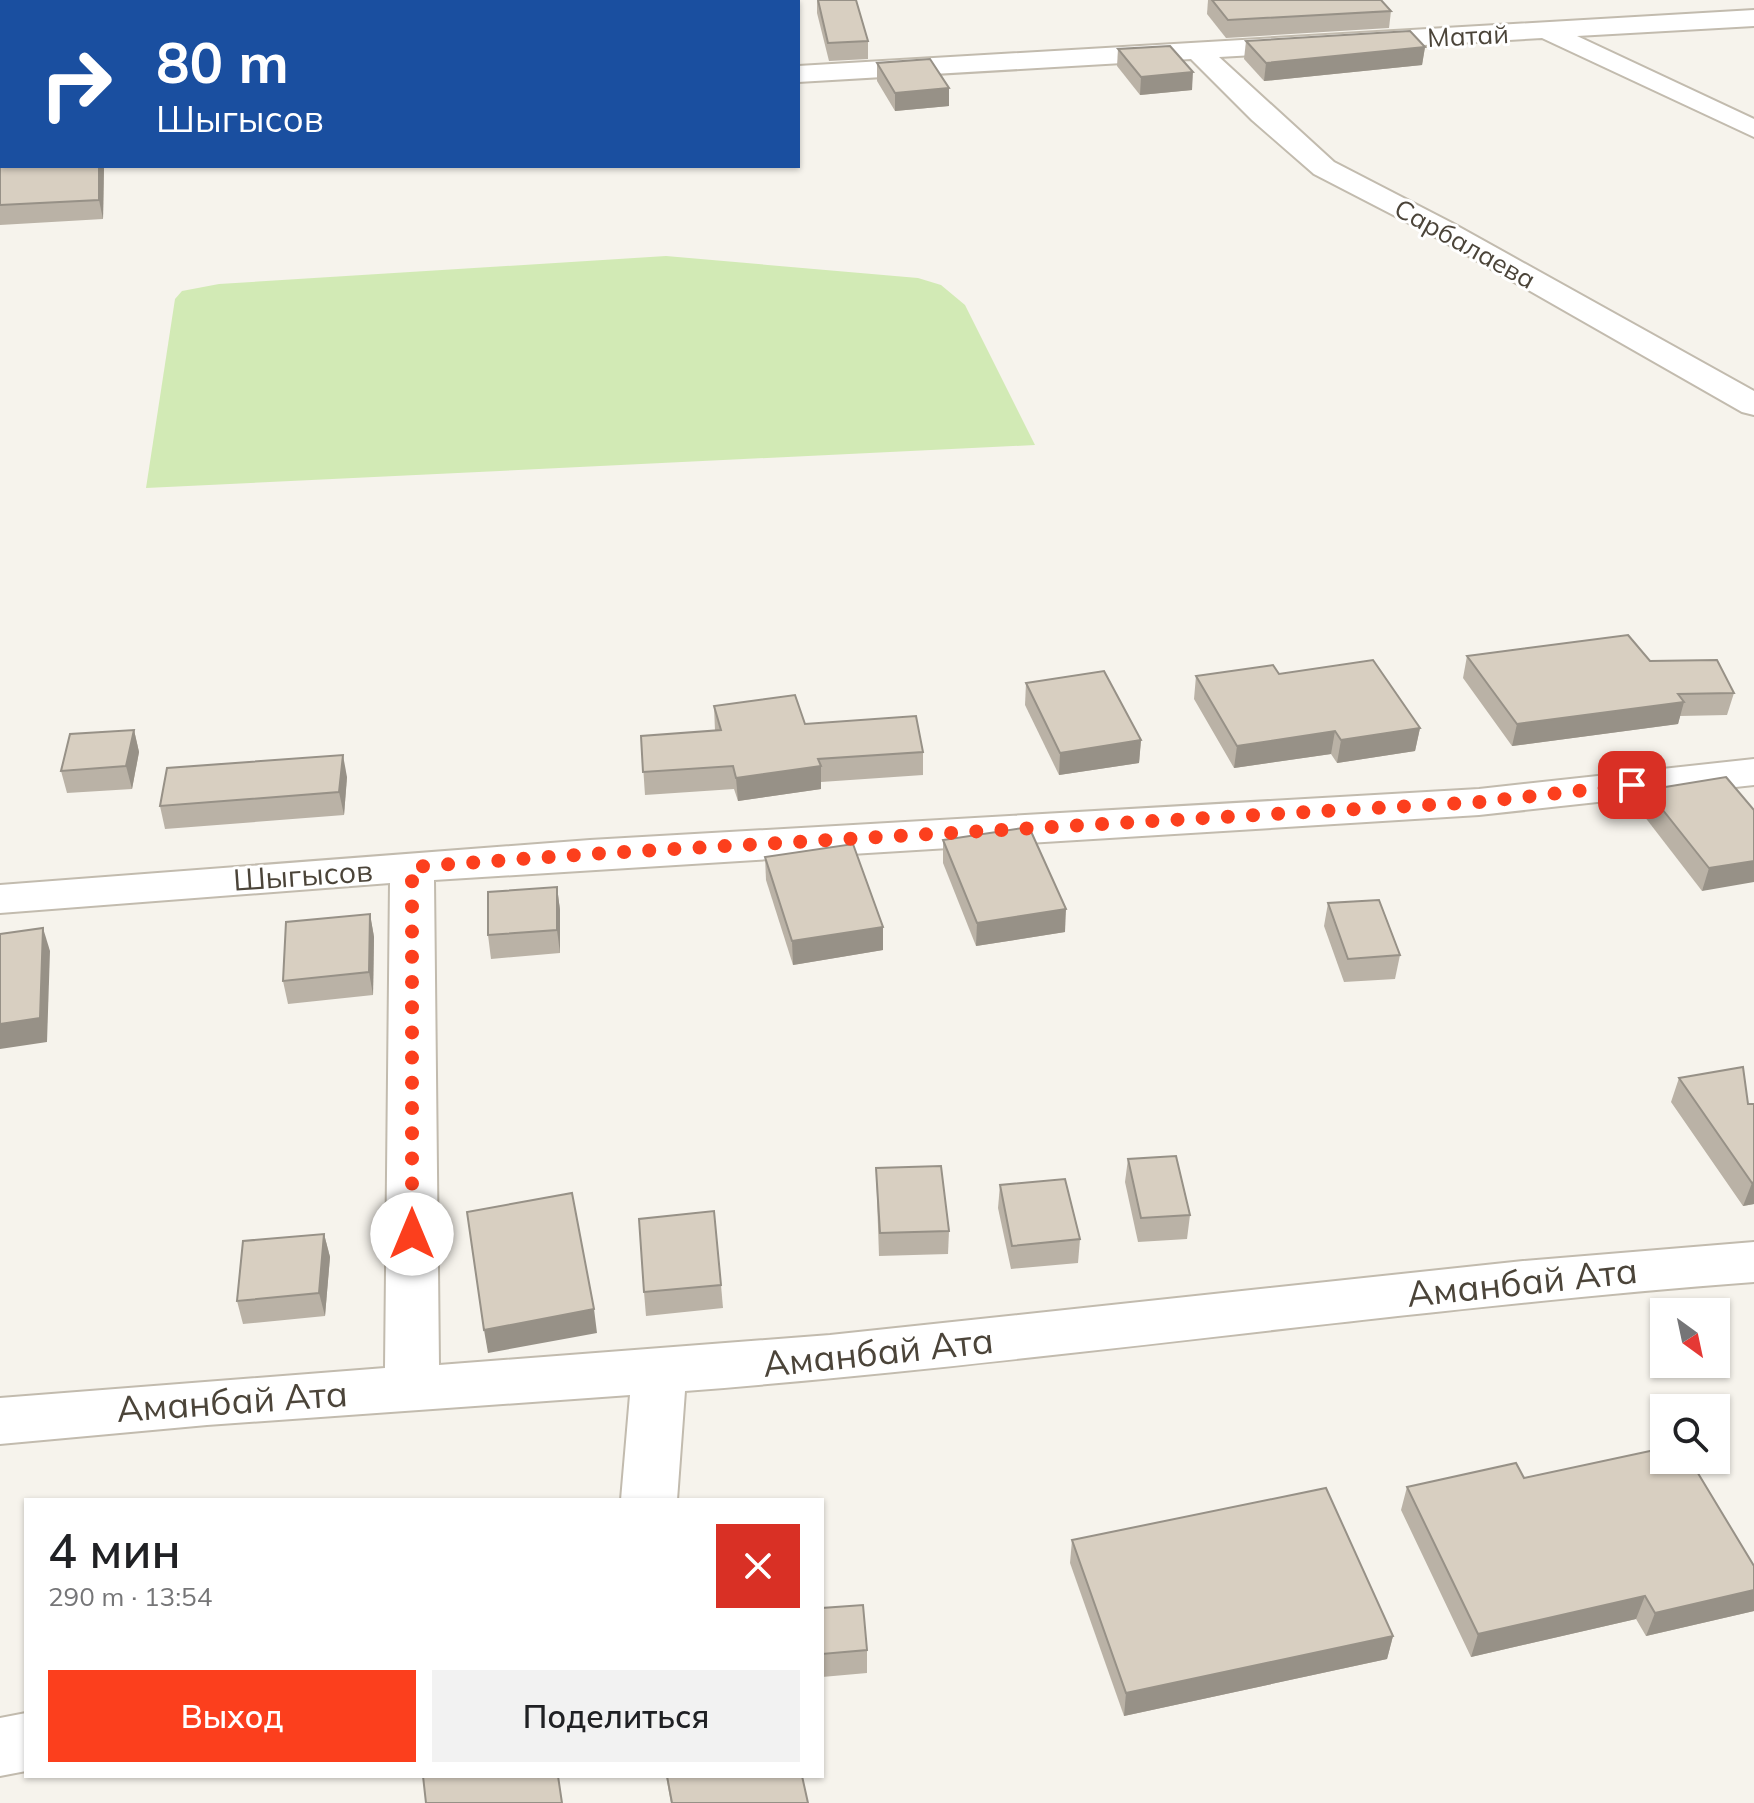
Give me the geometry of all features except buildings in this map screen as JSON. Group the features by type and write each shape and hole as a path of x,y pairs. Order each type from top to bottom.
{"street":[{"name":"Матай","path":"800,74 1754,18"},
{"path":"1546,31 1754,129"},
{"name":"Сарбалаева","path":"1199,52 1262,114 1324,168 1442,229 1754,405"},
{"name":"Шыгысов","path":"0,899 590,854 1479,802 1754,772"},
{"path":"412,867 412,1387"},
{"name":"Аманбай Ата","path":"0,1421 138,1407 412,1387 659,1373 931,1347 1592,1272 1754,1262"},
{"path":"649,1498 659,1373"},
{"path":"0,1747 24,1742"}],"green space":[{"path":"666,256 918,278 941,285 965,305 1035,445 146,488 175,299 182,291 219,284"}],"route":[{"path":"412,1234 412,867 1479,802 1632,785"}]}
